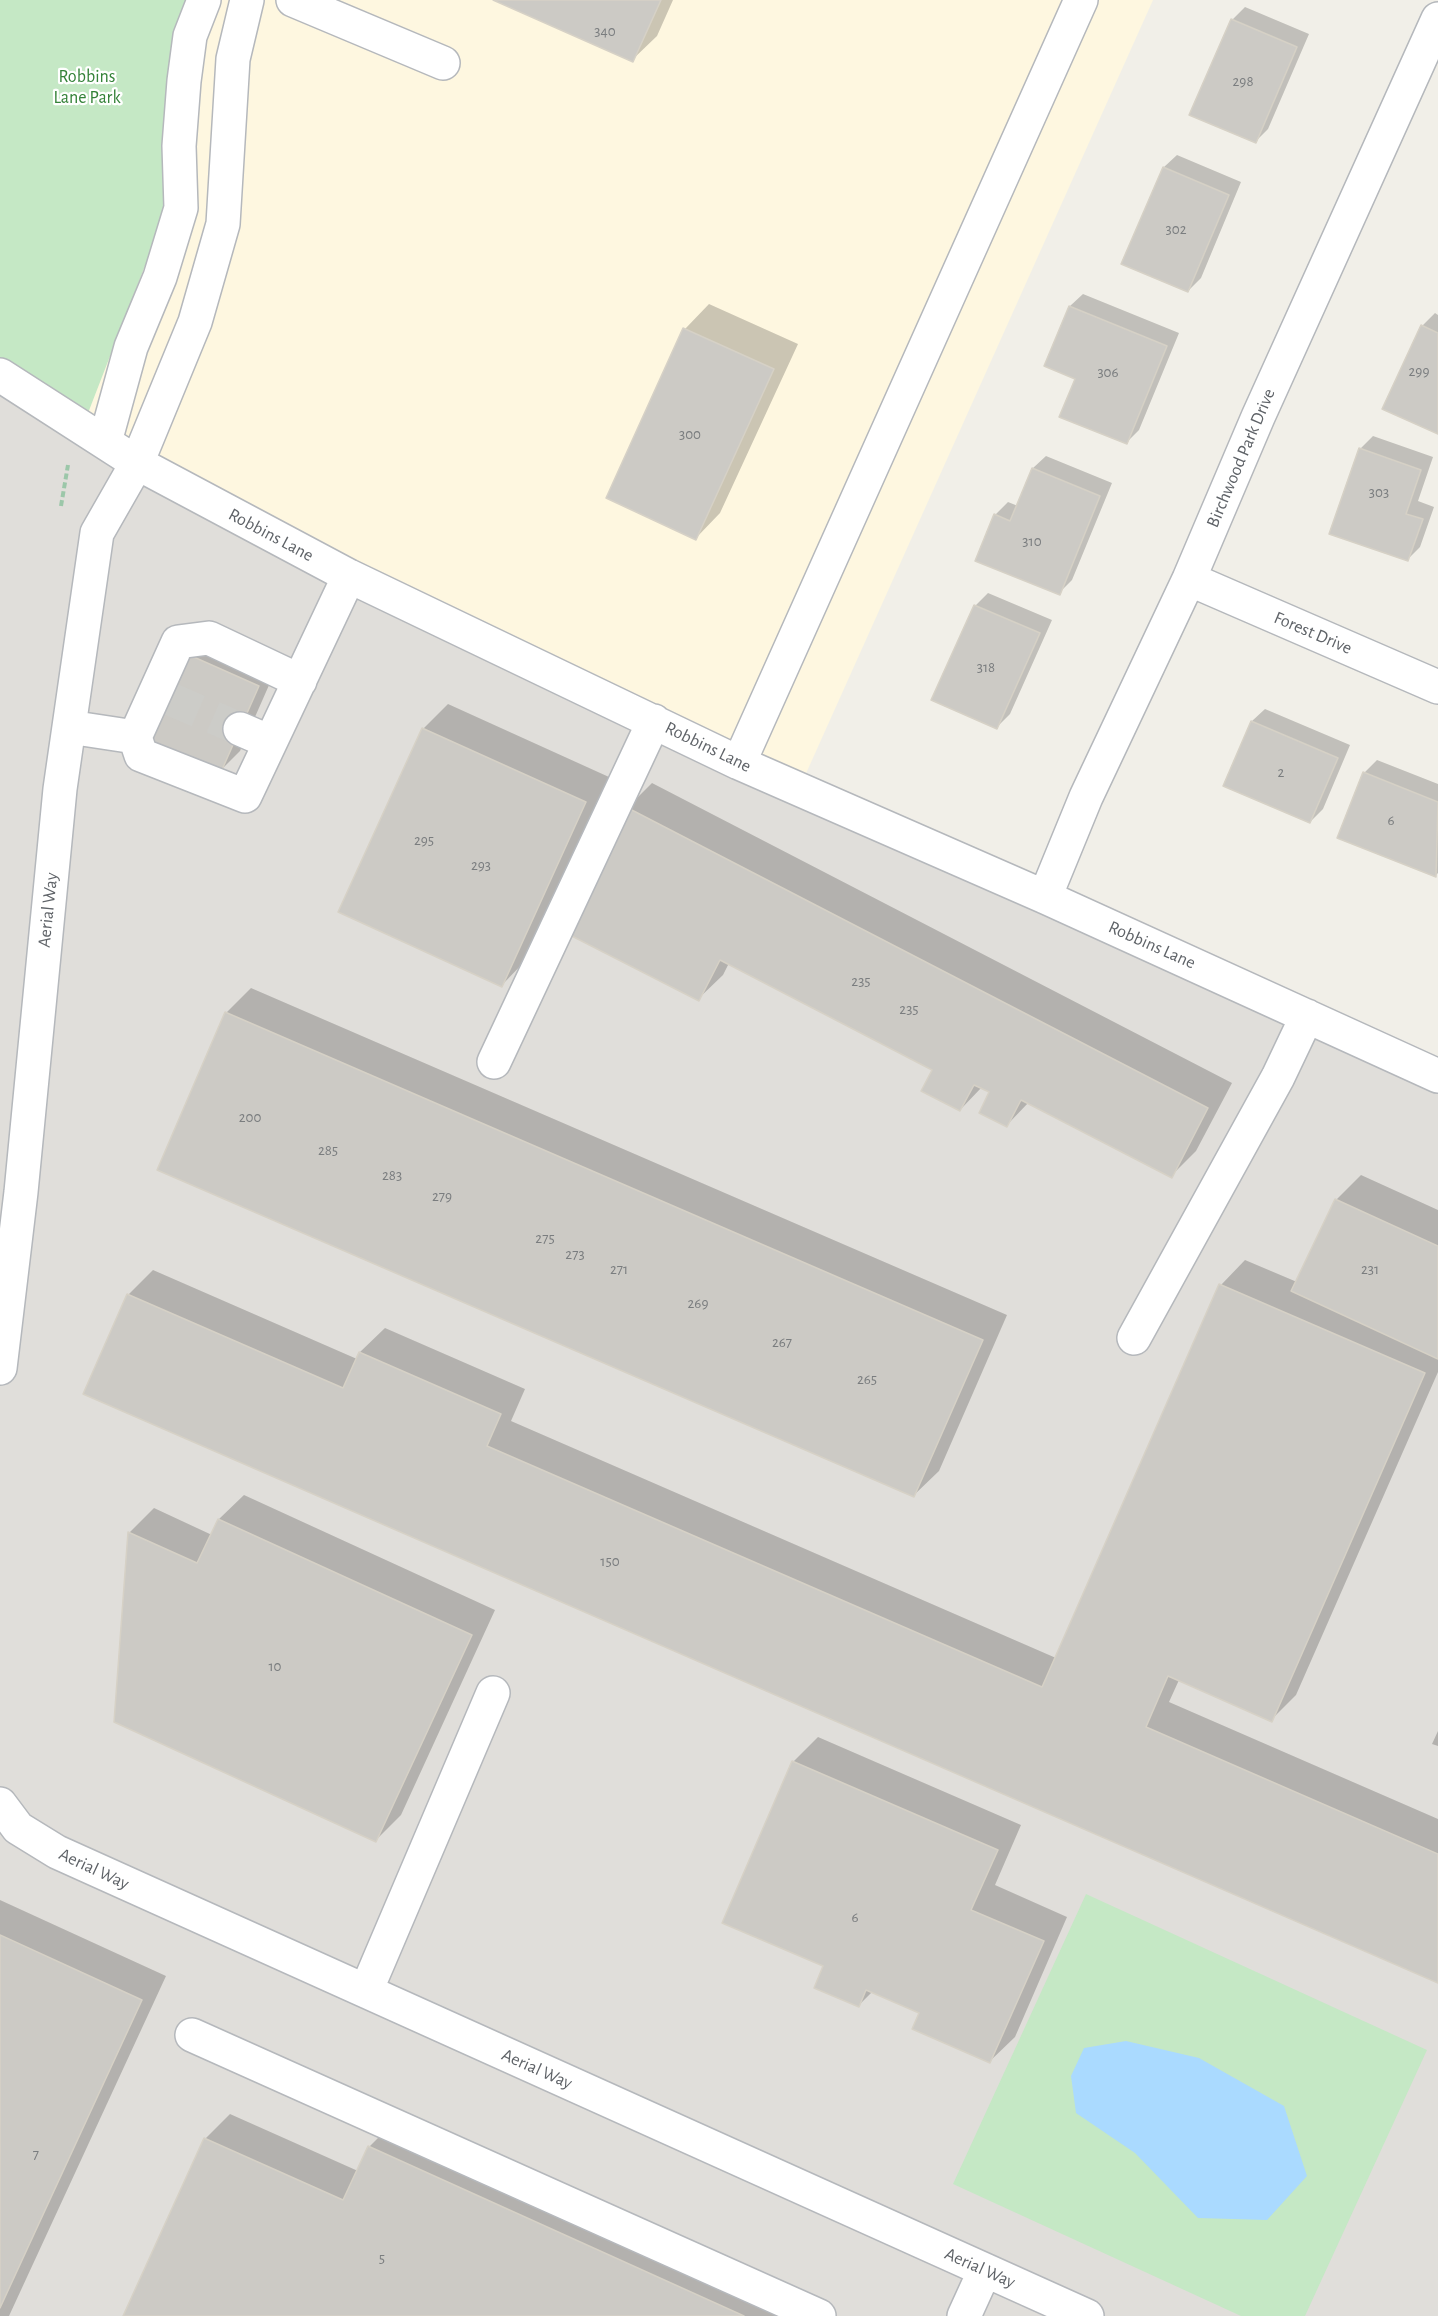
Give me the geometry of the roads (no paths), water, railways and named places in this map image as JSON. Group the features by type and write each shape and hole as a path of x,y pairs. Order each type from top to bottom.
{"street":[{"path":"105,442 131,347 160,277 182,208 179,146 184,81 190,36 204,0"},
{"name":"Aerial Way","path":"0,1368 21,1192 60,789 97,533 137,463 195,322 223,224 233,59 247,0"},
{"path":"292,0 443,63"},
{"path":"740,763 1081,0"},
{"name":"Birchwood Park Drive","path":"1045,897 1086,797 1189,579 1263,406 1438,19"},
{"name":"Robbins Lane","path":"0,375 137,463 349,576 740,763 1045,897 1438,1076"},
{"path":"135,737 141,755 245,796 349,576"},
{"name":"Forest Drive","path":"1189,579 1438,687"},
{"path":"135,737 161,695 178,642 209,638 300,681"},
{"path":"494,1062 654,722"},
{"path":"69,727 135,737"},
{"path":"240,729 270,742"},
{"path":"1134,1338 1278,1077 1307,1016"},
{"path":"366,1991 493,1693"},
{"name":"Aerial Way","path":"0,1804 18,1828 57,1852 1087,2316"},
{"path":"192,2035 819,2316"},
{"path":"964,2316 985,2270"}],"water":[{"path":"1126,2041 1199,2058 1284,2106 1307,2176 1267,2220 1198,2218 1135,2153 1076,2113 1071,2076 1084,2048"}],"tunnel":[{"path":"168,698 240,729"}],"park label":[{"name":"Robbins Lane Park","path":"87,88"}]}
